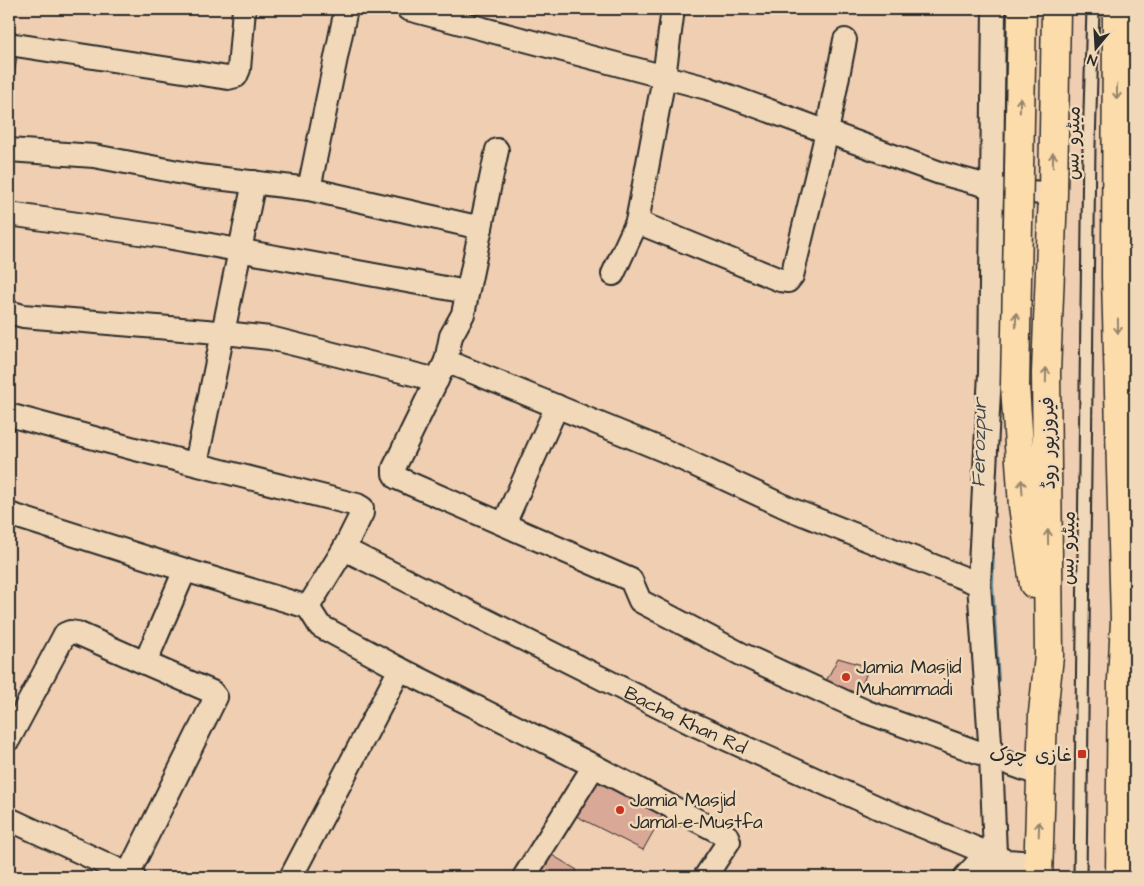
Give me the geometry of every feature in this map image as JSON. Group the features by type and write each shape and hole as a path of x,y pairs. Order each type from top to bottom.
{"main road":[{"path":"1022,9 1014,386 1023,506 1038,607 1049,656"},
{"name":"فیروزپور روڈ","path":"1038,870 1043,713 1049,656 1046,373 1053,194 1056,9"},
{"path":"1117,9 1116,277 1125,621 1122,680 1120,877"},
{"path":"1125,621 1135,544"}],"street":[{"path":"9,44 228,78 236,76 239,69 244,9"},
{"path":"309,189 346,9"},
{"path":"408,9 707,88 940,173 993,188 1053,194"},
{"path":"613,274 637,222 664,77 673,9"},
{"path":"964,877 993,862 991,756 979,584 990,373 994,9"},
{"path":"637,222 780,280 788,281 792,276 827,132 845,40"},
{"path":"9,150 94,156 199,176 309,189 481,228"},
{"path":"497,150 463,314 451,336 442,371 394,468 394,474 397,478 630,580 640,601 741,654 867,712 1041,775"},
{"path":"196,464 254,182"},
{"path":"9,214 167,237 467,292"},
{"path":"9,312 23,316 270,338 442,371 557,406 664,450 790,509 979,584"},
{"path":"504,524 557,406"},
{"path":"9,415 358,504 362,508 362,513 344,549 308,607"},
{"path":"9,514 308,607 320,626 400,669 594,766 729,838 705,877"},
{"name":"Bacha Khan Rd","path":"344,549 691,723 993,862 1006,861 1038,870"},
{"path":"145,663 185,570"},
{"path":"9,739 65,634 70,632 77,633 212,692 216,697 131,876 9,819"},
{"path":"291,877 400,669"},
{"path":"524,877 594,766"}],"lane":[{"name":"میٹرو بس","path":"1080,877 1089,144 1093,9"}],"building":[{"path":"9,50 18,51 11,95 9,95"},
{"name":"Jamia Masjid Muhammadi","path":"838,658 869,667 855,703 823,687"},
{"name":"Jamia Masjid Jamal-e-Mustfa","path":"597,770 667,807 643,850 572,814"},
{"path":"547,852 577,870 573,877 532,877"}],"waterway":[{"name":"Ferozpur","path":"992,549 991,585 997,681"}],"place":[{"name":"Jamia Masjid Muhammadi","path":"846,677"},
{"name":"غازی چوک","path":"1082,754"},
{"name":"Jamia Masjid Jamal-e-Mustfa","path":"620,810"}]}
